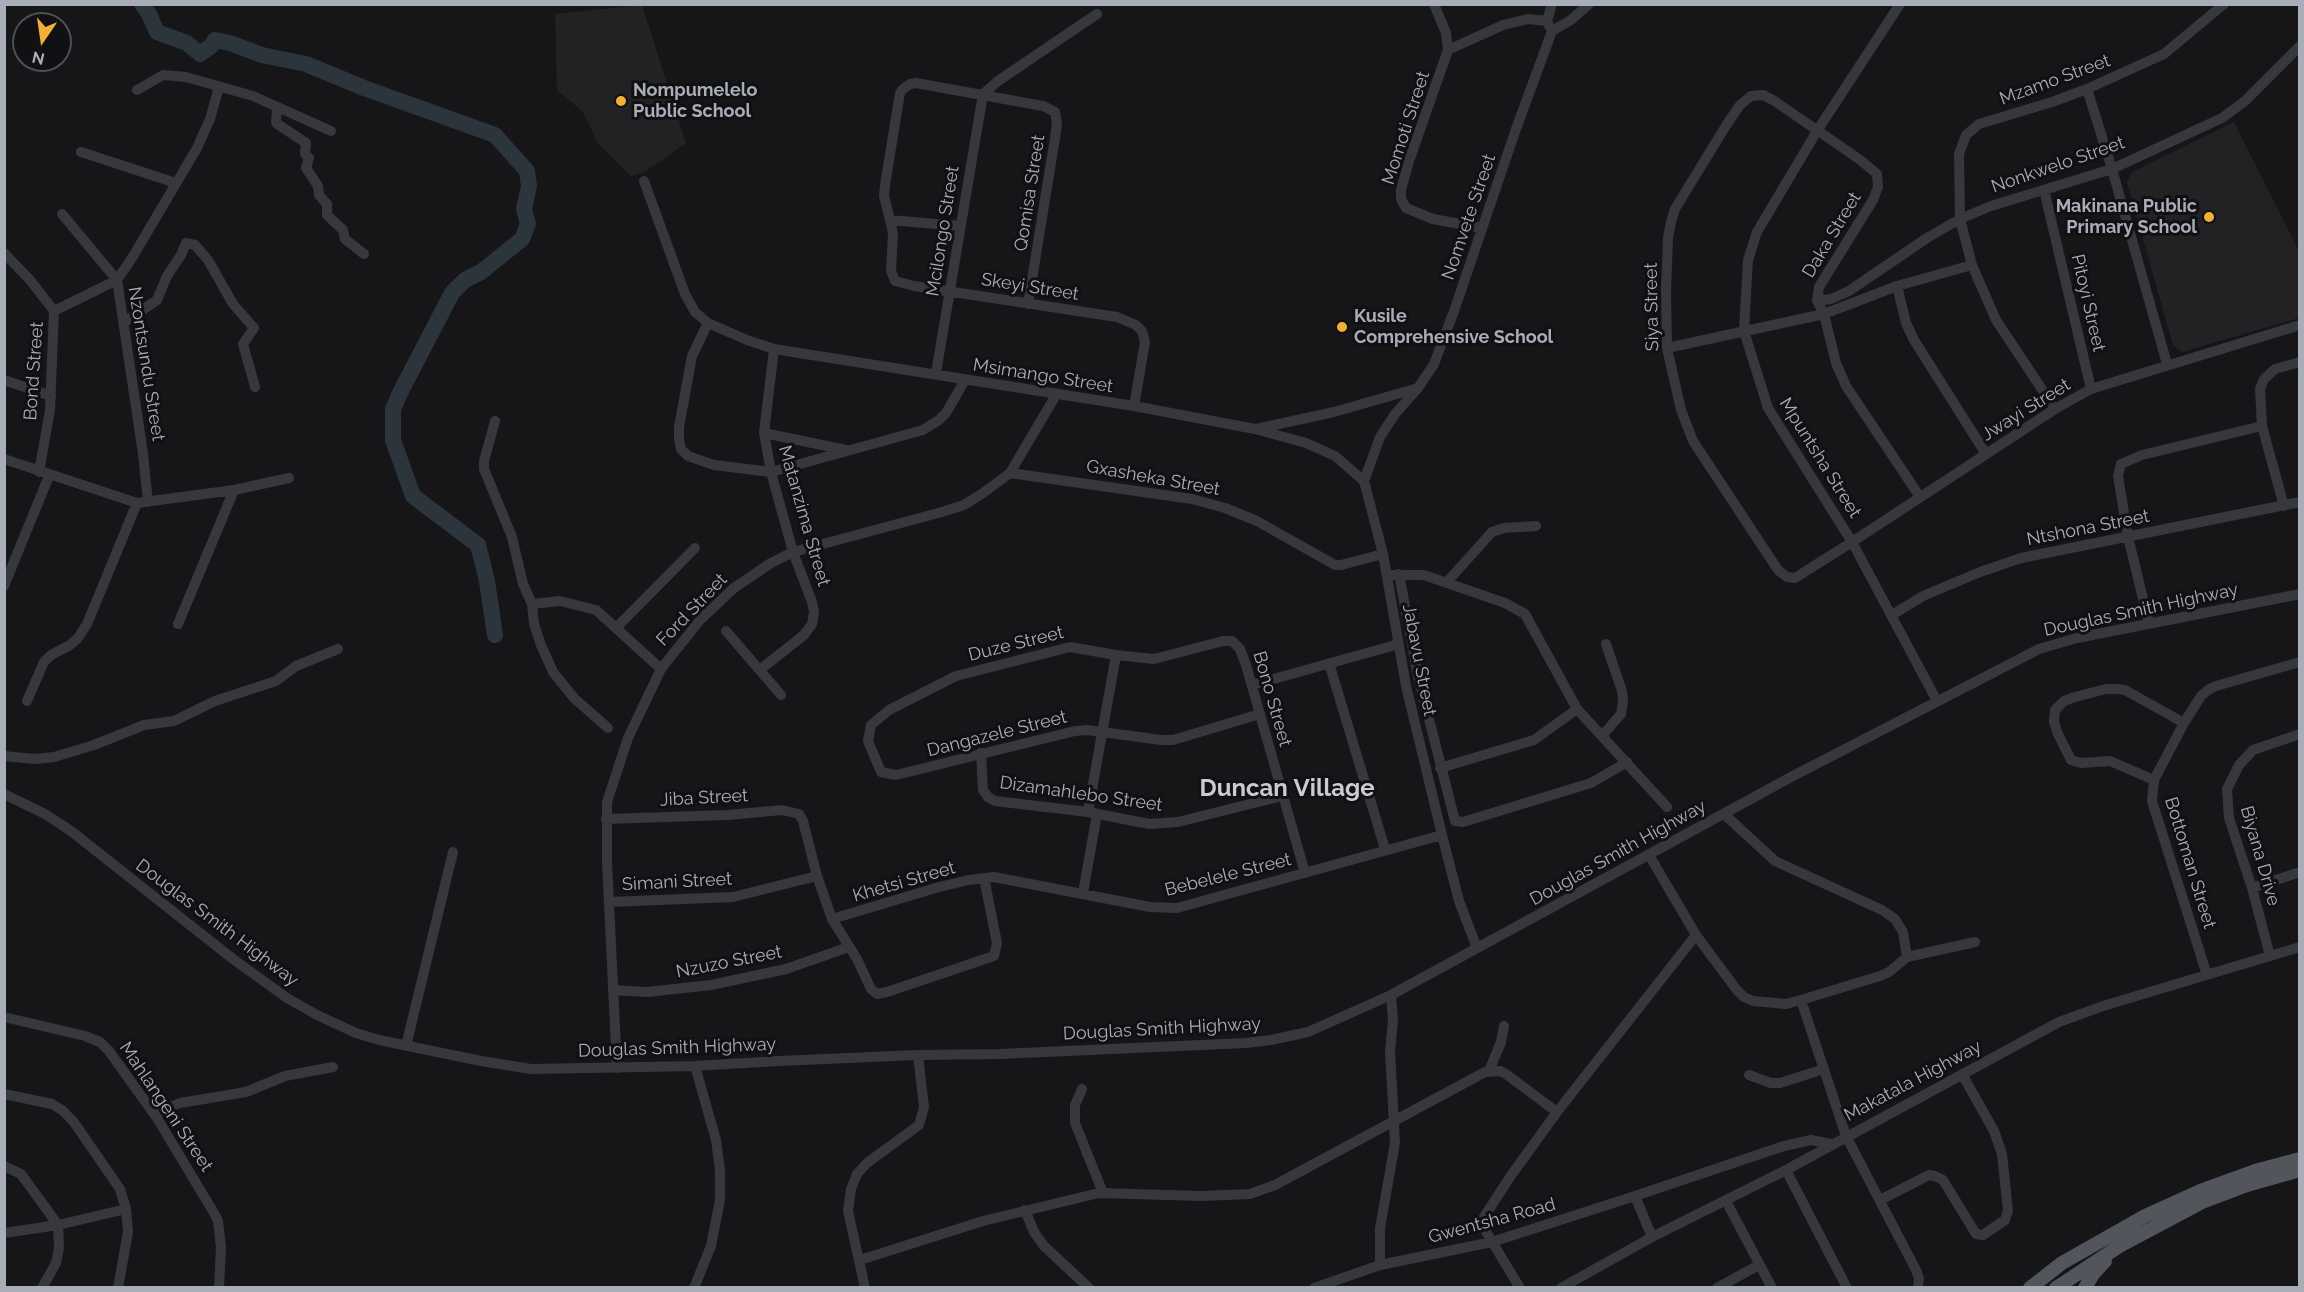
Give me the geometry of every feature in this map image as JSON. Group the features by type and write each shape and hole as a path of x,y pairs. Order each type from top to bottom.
{"main road":[{"path":"2030,1287 2062,1263 2145,1216 2200,1191 2255,1171 2300,1159"},
{"path":"2062,1286 2121,1245 2202,1202 2247,1185 2300,1170"},
{"path":"2085,1287 2093,1274 2121,1245"}],"street":[{"path":"1434,4 1446,33 1448,50 1510,22 1528,19 1547,21"},
{"path":"1552,4 1547,21 1552,31 1571,20 1589,4"},
{"name":"Mpuntsha Street","path":"1899,4 1817,131 1757,232 1748,260 1744,331 1768,408 1852,542 1937,701"},
{"name":"Mzamo Street","path":"2055,409 1996,320 1972,265 1960,219 1959,154 1966,135 1979,124 2087,89 2164,54 2224,4"},
{"path":"960,226 890,219 884,196 900,93 906,86 916,84 983,94 998,81 1096,14"},
{"name":"Nomvete Street","path":"1418,388 1434,364 1552,31"},
{"name":"Nonkwelo Street","path":"1817,301 1831,299 1849,291 1927,238 1960,219 1991,206 2112,169 2222,118 2236,110 2300,46"},
{"name":"Momoti Street","path":"1448,50 1409,161 1401,190 1401,199 1406,208 1433,219 1482,228"},
{"path":"137,90 164,75 186,77 253,96 331,131"},
{"path":"54,311 117,280 197,148 210,119 219,87"},
{"path":"2087,89 2167,364"},
{"name":"Qomisa Street","path":"983,94 1051,109 1055,112 1057,123 1029,304"},
{"name":"Mcilongo Street","path":"936,373 983,94"},
{"name":"Siya Street","path":"1796,578 1787,577 1778,570 1693,441 1681,410 1667,348 1668,238 1675,209 1740,105 1751,96 1763,95 1773,100 1817,131"},
{"path":"278,107 276,123 306,143 305,154 309,158 306,168 318,186 319,195 327,204 327,215 343,230 345,239 364,254"},
{"name":"Daka Street","path":"1817,131 1874,171 1878,180 1873,200 1819,287 1817,301 1824,314 1836,363 1846,386 1920,497"},
{"path":"81,152 176,183"},
{"path":"644,181 685,294 695,312 708,323 692,356 679,427 681,449 697,460 744,470 771,472 923,430 946,413 965,380"},
{"name":"Pitoyi Street","path":"2044,190 2091,388"},
{"name":"Nzontsundu Street","path":"62,214 117,280 146,471 142,502"},
{"name":"Skeyi Street","path":"890,219 893,233 891,271 894,281 1117,317 1136,325 1142,331 1145,342 1134,406"},
{"path":"123,323 157,300 167,276 186,243 195,245 208,260 233,304 254,328 243,344 243,352 255,387"},
{"name":"Bond Street","path":"4,254 30,280 54,311 51,396 44,474 4,586"},
{"path":"1667,348 1824,314 1897,286 1972,265"},
{"path":"1897,286 1906,323 1914,340 1986,454"},
{"name":"Msimango Street","path":"708,323 774,349 936,373 965,380 1134,406 1255,429 1306,443 1327,452 1342,460 1364,481"},
{"name":"Jwayi Street","path":"1796,578 2055,409 2091,388 2300,325"},
{"name":"Matanzima Street","path":"761,669 804,635 813,618 812,602 794,552 771,472 764,433 774,349"},
{"path":"2284,506 2262,426 2260,389 2264,379 2275,369 2300,362"},
{"path":"4,380 51,396"},
{"path":"1255,429 1334,412 1418,388"},
{"path":"1364,481 1380,437 1395,414 1418,388"},
{"name":"Ford Street","path":"616,1068 607,802 628,738 661,669 687,634 734,588 771,562 794,552 964,505 1010,473 1056,395"},
{"path":"495,421 484,469 512,537 523,584 532,604 534,624 541,645 554,672 574,698 608,728"},
{"path":"2150,623 2128,537 2118,476 2121,464 2142,455 2262,426"},
{"path":"764,433 847,450"},
{"path":"4,459 117,498 142,502 234,490 289,478"},
{"name":"Gxasheka Street","path":"1010,473 1192,499 1225,508 1257,521 1335,565 1341,566 1383,554"},
{"name":"Jabavu Street","path":"1364,481 1383,554 1406,686 1442,835 1459,901 1477,948"},
{"path":"178,624 234,490"},
{"path":"27,701 44,662 51,655 70,645 87,624 142,502"},
{"name":"Ntshona Street","path":"1892,615 1923,596 2021,558 2300,502"},
{"path":"1446,583 1492,532 1504,528 1536,526"},
{"path":"616,628 695,548"},
{"path":"1398,574 1418,676 1453,819 1463,822 1591,783 1627,762"},
{"path":"1386,576 1424,575 1505,603 1525,614 1577,709 1667,807"},
{"name":"Douglas Smith Highway","path":"4,794 45,814 71,831 287,998 356,1033 450,1055 531,1069 616,1068 918,1055 1000,1054 1271,1040 1320,1027 1391,995 1838,752 2039,649 2077,638 2300,594"},
{"path":"532,604 560,601 596,610 661,669"},
{"path":"726,631 781,695"},
{"name":"Duze Street","path":"868,741 871,725 890,710 956,676 1070,647 1116,655 1162,658 1223,641 1232,641"},
{"name":"Bono Street","path":"1232,641 1240,649 1252,686 1305,873"},
{"path":"1252,686 1398,644"},
{"path":"1602,736 1621,714 1623,702 1622,691 1606,644"},
{"path":"4,756 35,759 54,757 94,745 144,724 174,720 215,701 276,681 296,666 338,649"},
{"path":"1083,893 1102,732 1116,655"},
{"name":"Bottoman Street","path":"2207,975 2152,801 2154,780 2184,723 2201,696 2208,690 2300,662"},
{"path":"1329,663 1385,849"},
{"path":"2154,780 2110,761 2081,763 2071,760 2056,728 2055,710 2064,701 2075,697 2106,689 2116,689 2125,690 2184,723"},
{"path":"1440,768 1534,740 1577,709"},
{"name":"Dangazele Street","path":"868,741 881,772 891,776 903,775 981,753 1075,731 1173,740 1260,714"},
{"name":"Biyana Drive","path":"2270,956 2253,888 2229,818 2226,795 2229,783 2239,765 2253,750 2300,734"},
{"name":"Dizamahlebo Street","path":"981,753 983,790 995,801 1093,813 1149,825 1163,825 1282,796"},
{"name":"Jiba Street","path":"606,819 728,815 790,810 801,817 817,876"},
{"path":"1724,814 1775,861 1882,910 1894,919 1903,932 1907,957"},
{"name":"Bebelele Street","path":"984,878 1012,880 1167,909 1442,835"},
{"path":"409,1046 453,852"},
{"path":"1649,855 1696,935 1736,989 1744,997 1753,1001 1786,1004 1802,1000 1880,976 1889,972 1907,957 1976,942"},
{"path":"2253,888 2300,872"},
{"path":"817,876 832,920 857,959 871,989 877,994 990,959 995,953 997,943 984,878"},
{"name":"Simani Street","path":"609,902 733,897 817,876"},
{"name":"Khetsi Street","path":"832,920 939,887 984,878"},
{"path":"1520,1287 1483,1227 1484,1217 1557,1112 1696,935"},
{"name":"Nzuzo Street","path":"613,990 647,992 711,985 786,969 849,947"},
{"name":"Makatala Highway","path":"1561,1287 1652,1237 1786,1170 2059,1022 2103,1006 2300,947"},
{"path":"1380,1265 1380,1228 1384,1194 1394,1154 1390,1050 1393,1020 1391,995"},
{"path":"1802,1000 1846,1136 1916,1270 1919,1278 1918,1287"},
{"name":"Mahlangeni Street","path":"4,1017 85,1036 100,1042 109,1051 155,1114 203,1191 218,1221 221,1247 219,1287"},
{"path":"1489,1071 1503,1036 1504,1026"},
{"path":"865,1287 848,1211 850,1189 857,1174 867,1163 919,1125 924,1107 918,1055"},
{"path":"694,1287 705,1262 716,1226 720,1200 720,1170 711,1120 695,1066"},
{"path":"155,1114 180,1103 246,1092 285,1076 333,1067"},
{"path":"1749,1075 1771,1083 1780,1083 1824,1069"},
{"path":"860,1260 982,1221 1084,1196 1103,1193 1201,1196 1250,1194 1275,1185 1489,1071 1500,1071 1506,1074 1557,1112"},
{"path":"1880,1200 1929,1175 1943,1179 1976,1234 1983,1235 2005,1220 2008,1210 2002,1154 1994,1131 1962,1074"},
{"path":"1082,1089 1075,1105 1075,1123 1103,1193"},
{"path":"4,1094 52,1104 67,1114 120,1190 126,1209 128,1240 118,1287"},
{"name":"Gwentsha Road","path":"1314,1287 1380,1265 1492,1242 1784,1146 1810,1140 1832,1144"},
{"path":"4,1166 21,1174 58,1225 59,1248 56,1263 42,1287"},
{"path":"1786,1170 1847,1287"},
{"path":"1635,1196 1652,1237"},
{"path":"1726,1201 1772,1287"},
{"path":"4,1233 58,1225 126,1209"},
{"path":"1025,1210 1034,1232 1044,1246 1089,1287"},
{"path":"2062,1263 2062,1286"},
{"path":"1717,1287 1759,1265"}],"shaded area":[{"name":"Nompumelelo Public School","path":"642,5 686,143 645,172 631,176 597,142 583,112 557,90 555,14"},
{"name":"Makinana Public Primary School","path":"2234,122 2299,251 2299,318 2182,352 2173,345 2127,182 2132,172"}],"waterway":[{"path":"142,4 157,32 187,43 200,54 215,40 262,55 306,64 364,88 495,135 527,171 529,186 524,209 528,224 522,239 481,272 465,280 452,293 393,409 393,440 413,496 478,545 487,581 495,635"}],"place":[{"name":"Nompumelelo Public School","path":"621,101"},
{"name":"Makinana Public Primary School","path":"2209,217"},
{"name":"Kusile Comprehensive School","path":"1342,327"}],"district":[{"name":"Duncan Village","path":"1287,789"}]}
